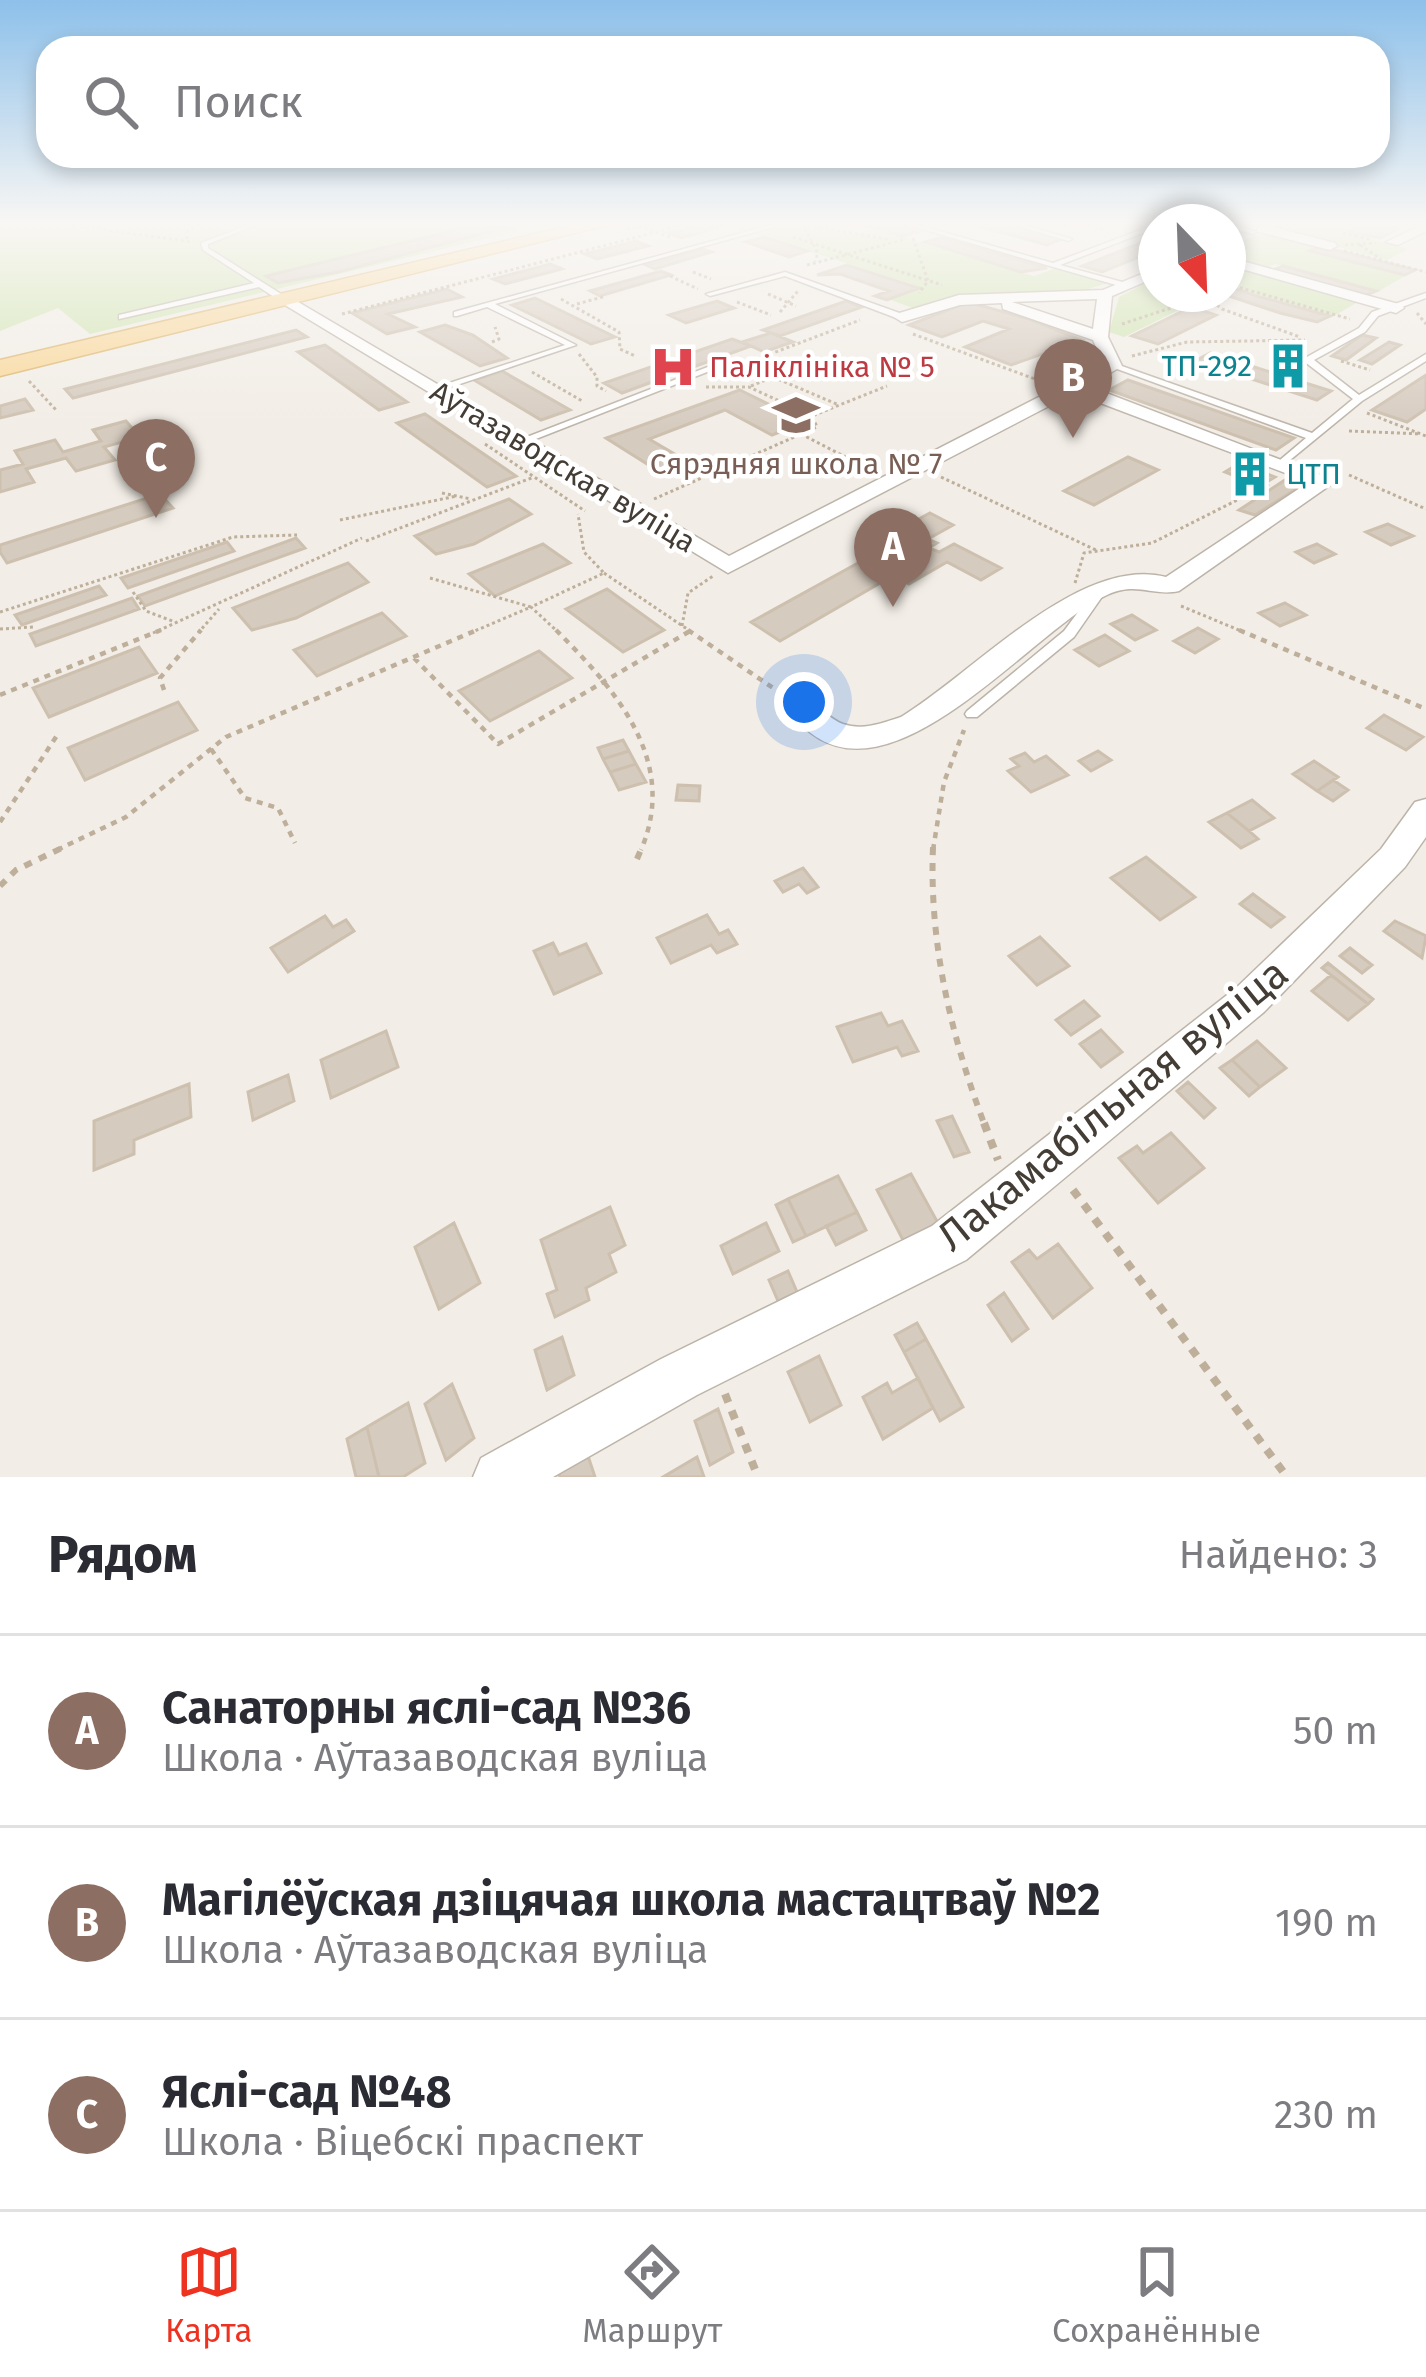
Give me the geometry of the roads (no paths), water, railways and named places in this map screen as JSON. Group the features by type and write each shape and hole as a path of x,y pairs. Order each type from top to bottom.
{"main road":[{"path":"0,368 314,292"}],"street":[{"path":"894,314 959,300 1090,292"},
{"path":"1113,292 1101,334 1114,366"},
{"path":"1339,292 1396,308"},
{"name":"Аўтазаводская вуліца","path":"284,299 728,566 1114,366"},
{"path":"992,300 1101,334"},
{"path":"802,707 837,734 863,738 930,716 1088,596 1134,579 1170,586 1324,481 1285,462 1071,389"},
{"name":"Лакамабільная вуліца","path":"500,1477 711,1360 950,1244 1250,1000 1393,858 1426,811"}],"lane":[{"path":"122,317 227,292"},
{"path":"273,292 284,299"},
{"path":"457,314 532,292"},
{"path":"710,294 718,292"},
{"path":"835,292 894,314"},
{"path":"1354,403 1308,360 1362,330 1363,323 1426,296"},
{"path":"433,390 572,345 488,304"},
{"path":"1285,462 1354,403 1426,357"},
{"path":"519,442 721,365"},
{"path":"1114,366 1318,433"},
{"path":"972,714 1069,634 1088,596"}],"place":[{"name":"ТП-292","path":"1288,366"},
{"name":"Паліклініка № 5","path":"673,367"},
{"name":"Сярэдняя школа № 7","path":"796,415"},
{"name":"Магілёўская дзіцячая школа мастацтваў №2","path":"1073,438"},
{"name":"ЦТП","path":"1250,474"},
{"name":"Яслі-сад №48","path":"156,518"},
{"name":"Санаторны яслі-сад №36","path":"893,607"}]}
